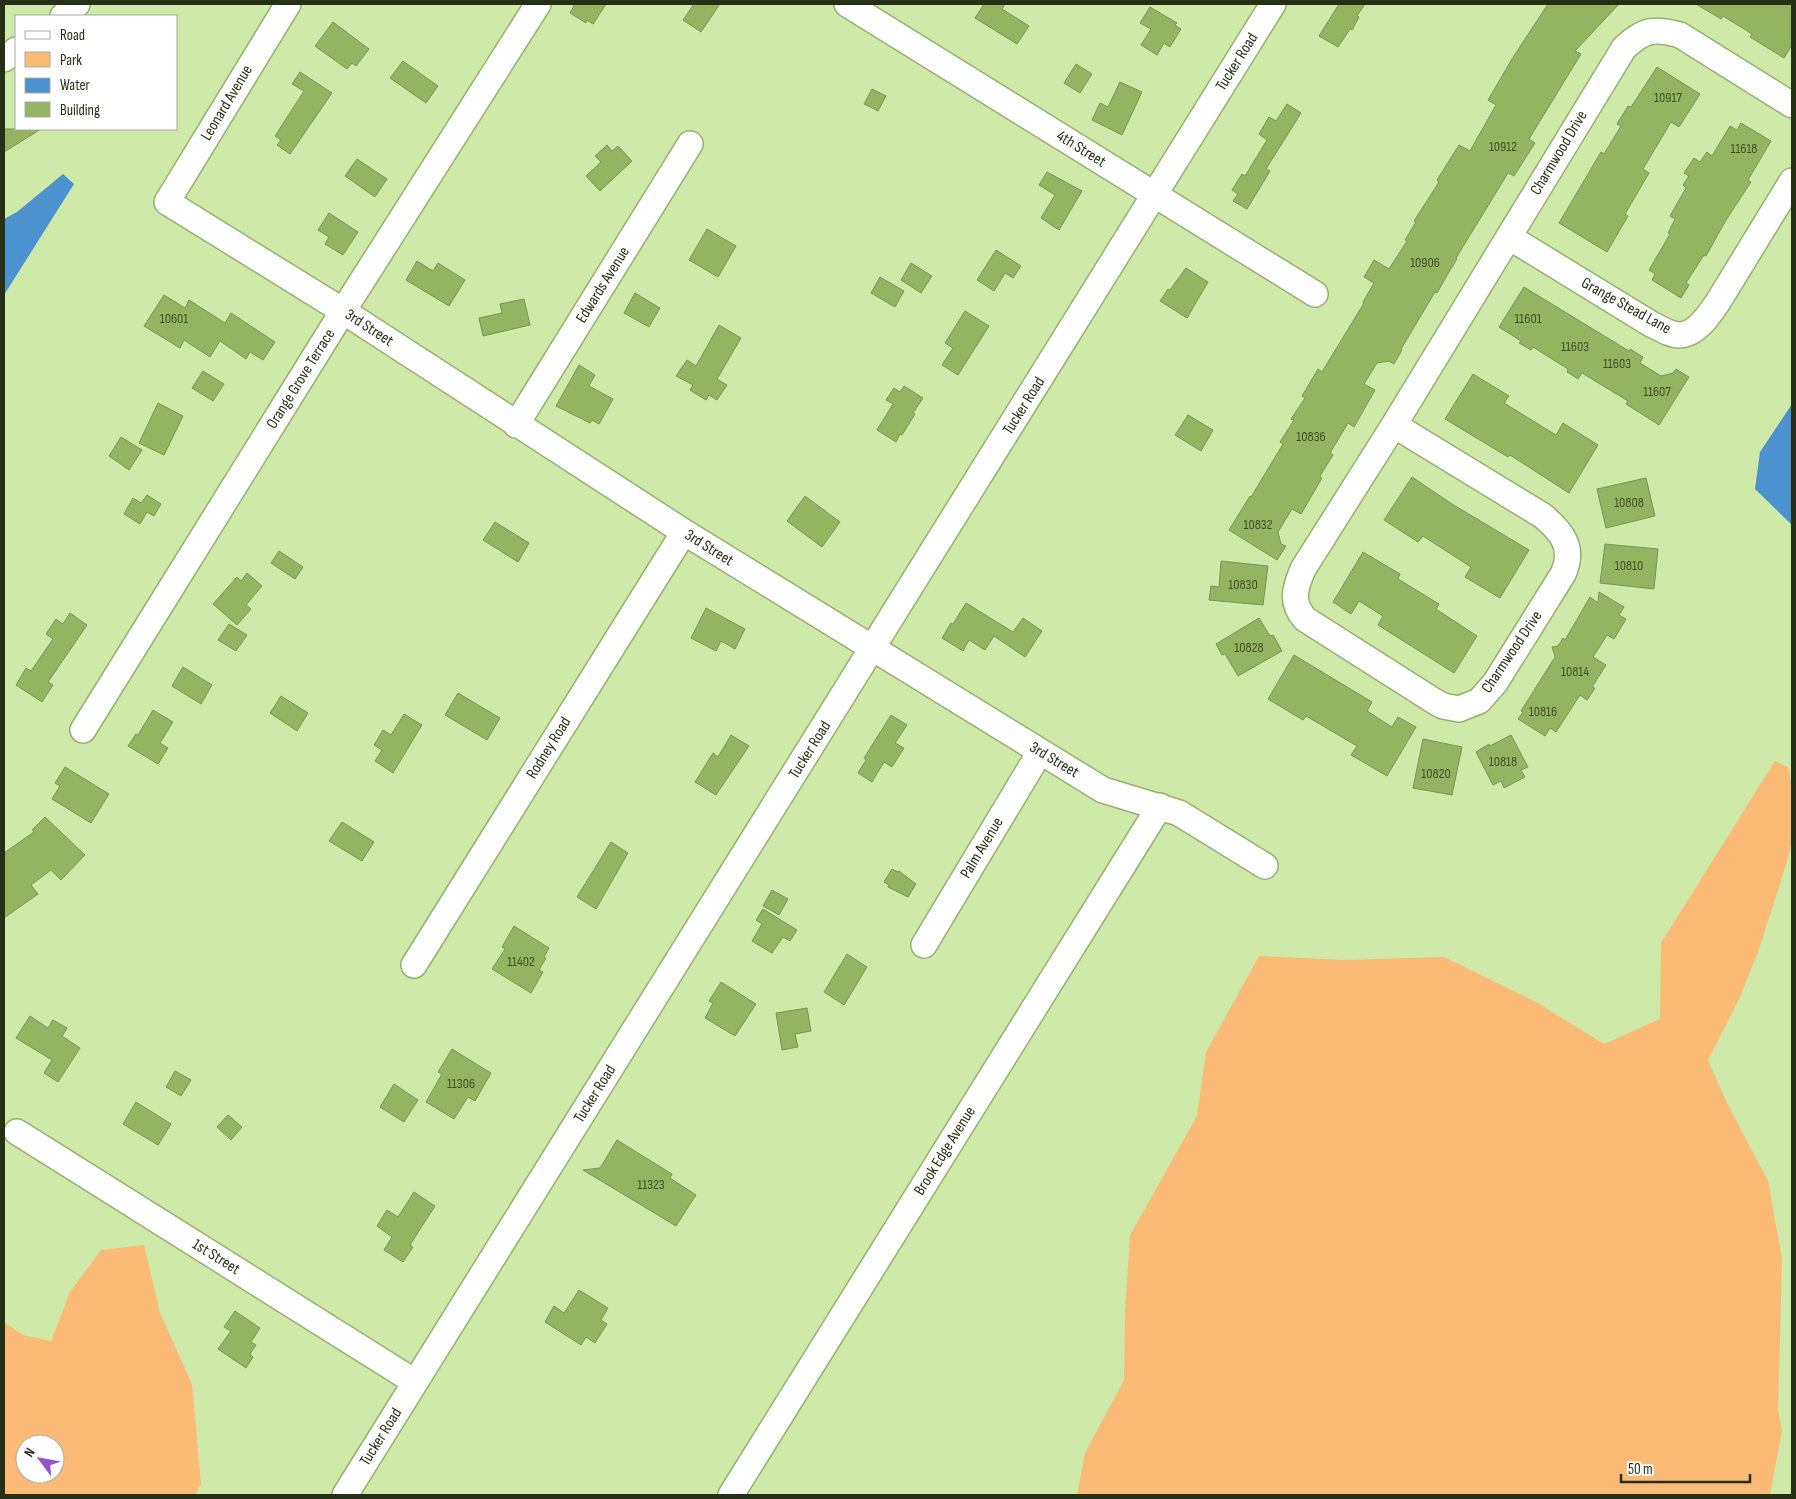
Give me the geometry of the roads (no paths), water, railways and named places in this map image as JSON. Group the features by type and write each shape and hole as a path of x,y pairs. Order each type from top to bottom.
{"street":[{"path":"64,15 77,4"},
{"name":"Leonard Avenue","path":"167,202 288,4"},
{"name":"Orange Grove Terrace","path":"83,730 343,311 538,4"},
{"name":"4th Street","path":"847,4 1315,294"},
{"name":"Tucker Road","path":"345,1495 873,649 1272,4"},
{"name":"Charmwood Drive","path":"1394,425 1543,516 1559,530 1566,545 1568,557 1562,574 1495,683 1479,701 1459,709 1444,706 1434,701 1305,619 1297,611 1295,596 1297,583 1303,569 1394,425 1608,71 1624,48 1636,36 1652,30 1680,35 1792,105"},
{"path":"4,59 15,51"},
{"name":"Edwards Avenue","path":"516,425 690,144"},
{"name":"Grange Stead Lane","path":"1509,237 1651,324 1668,332 1681,335 1696,328 1710,314 1792,181"},
{"name":"3rd Street","path":"167,202 343,311 516,425 684,532 1040,752 1103,790 1160,806 1187,817 1265,866"},
{"name":"Rodney Road","path":"414,965 684,532"},
{"name":"Palm Avenue","path":"924,945 1040,752"},
{"name":"Brook Edge Avenue","path":"731,1495 1160,806"},
{"name":"1st Street","path":"17,1132 416,1382"}],"water":[{"path":"63,174 74,184 4,295 4,219 17,212"},
{"path":"1792,404 1792,525 1755,489 1760,452"}]}
